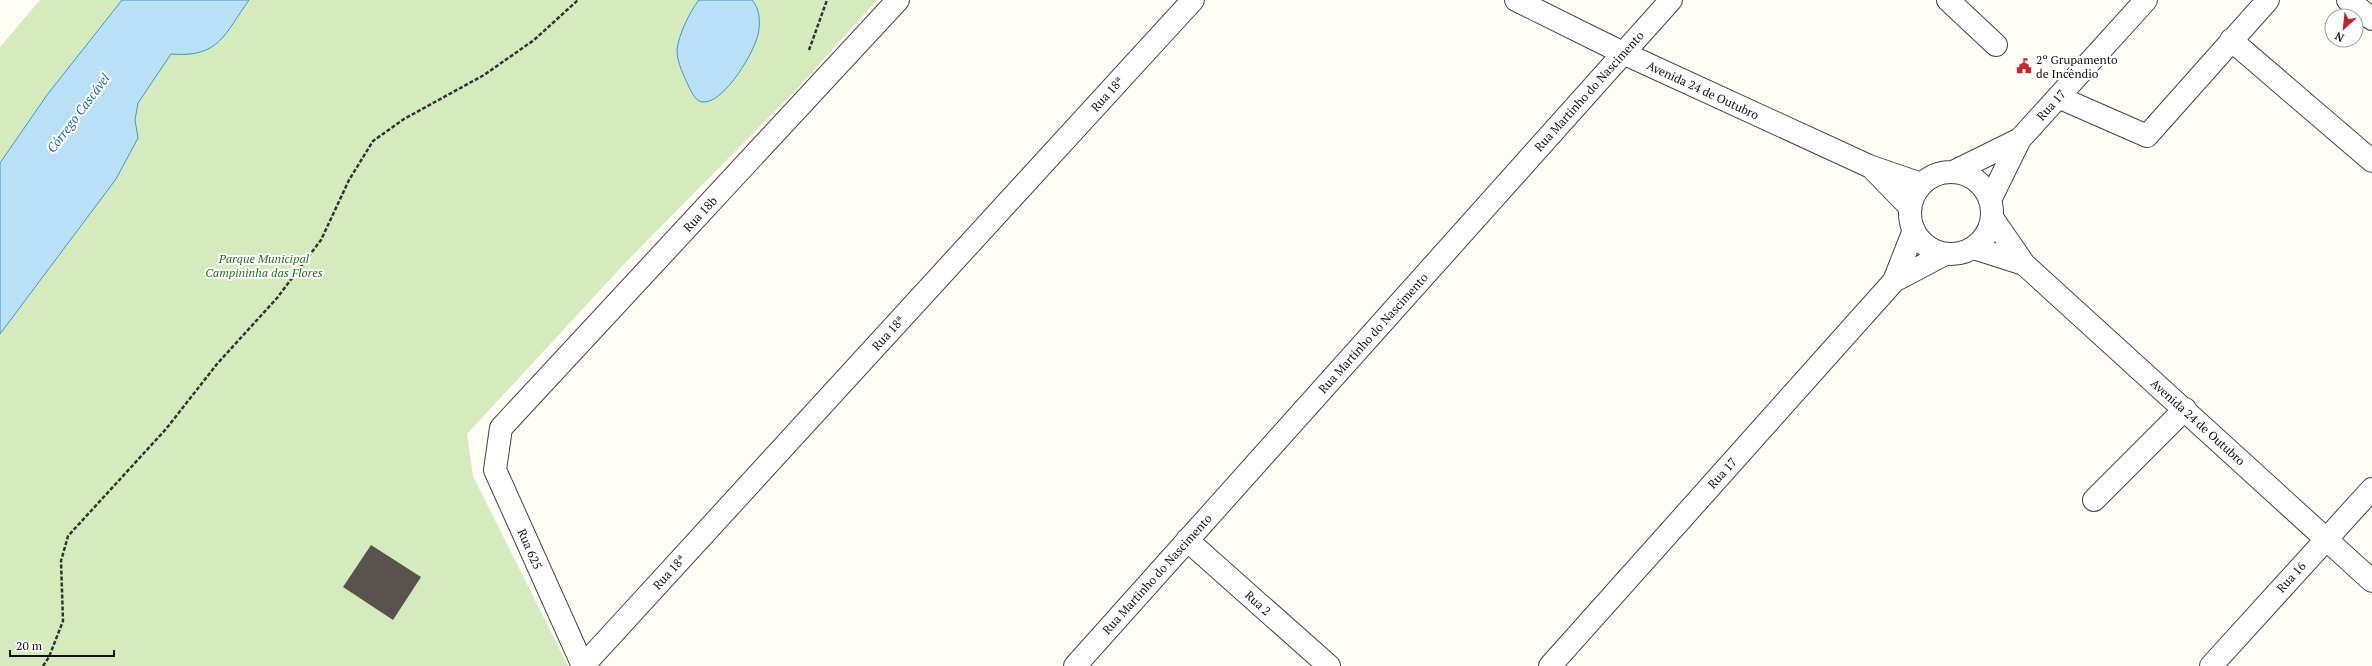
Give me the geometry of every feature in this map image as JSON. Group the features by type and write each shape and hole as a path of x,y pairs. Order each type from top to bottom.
{"street":[{"name":"Rua 18b","path":"501,428 898,0"},
{"name":"Rua 18ª","path":"583,666 1193,0"},
{"name":"Avenida 24 de Outubro","path":"1516,0 1623,53 1869,166 1922,184"},
{"name":"Rua Martinho do Nascimento","path":"1075,666 1671,0"},
{"path":"1948,0 1996,44"},
{"name":"Rua 17","path":"1992,209 2020,139 2146,0"},
{"path":"2058,97 2147,136 2268,0"},
{"path":"2348,0 2372,19"},
{"path":"2231,40 2372,161"},
{"name":"Rua 17","path":"1955,171 2020,139"},
{"name":"Avenida 24 de Outubro","path":"1869,166 1910,207"},
{"path":"1955,171 1977,180 1992,209 1987,235 1974,248 1961,254 1945,254 1927,246 1914,230 1910,207 1914,195 1922,184 1937,174 1955,171"},
{"name":"Avenida 24 de Outubro","path":"1992,209 2024,264 2185,409 2372,581"},
{"name":"Rua 17","path":"1894,281 1914,230"},
{"name":"Avenida 24 de Outubro","path":"1974,248 2024,264"},
{"name":"Rua 17","path":"1550,666 1894,281 1945,254"},
{"path":"2094,500 2185,409"},
{"name":"Rua 625","path":"501,428 495,470 583,666"},
{"name":"Rua 16","path":"2211,666 2372,489"},
{"name":"Rua 2","path":"1187,540 1329,666"}],"path":[{"path":"43,666 49,658 63,621 60,561 68,536 166,429 217,364 277,298 321,240 349,180 373,141 404,119 484,75 534,40 578,0"},
{"path":"808,53 827,0"}],"green space":[{"name":"Parque Municipal Campininha das Flores","path":"40,0 877,0 795,91 625,263 467,434 473,476 568,666 0,666 0,47"}],"water":[{"name":"Córrego Cascável","path":"122,0 249,0 219,42 200,52 171,54 138,103 135,120 138,138 116,179 0,334 0,163 47,95"},
{"path":"699,0 752,0 758,10 759,21 759,29 753,49 730,85 711,100 703,102 696,99 690,89 679,65 677,55 678,44 685,24"}],"building":[{"path":"371,545 421,577 393,620 343,587"}],"place":[{"name":"2º Grupamento de Incêndio","path":"2024,66"}]}
